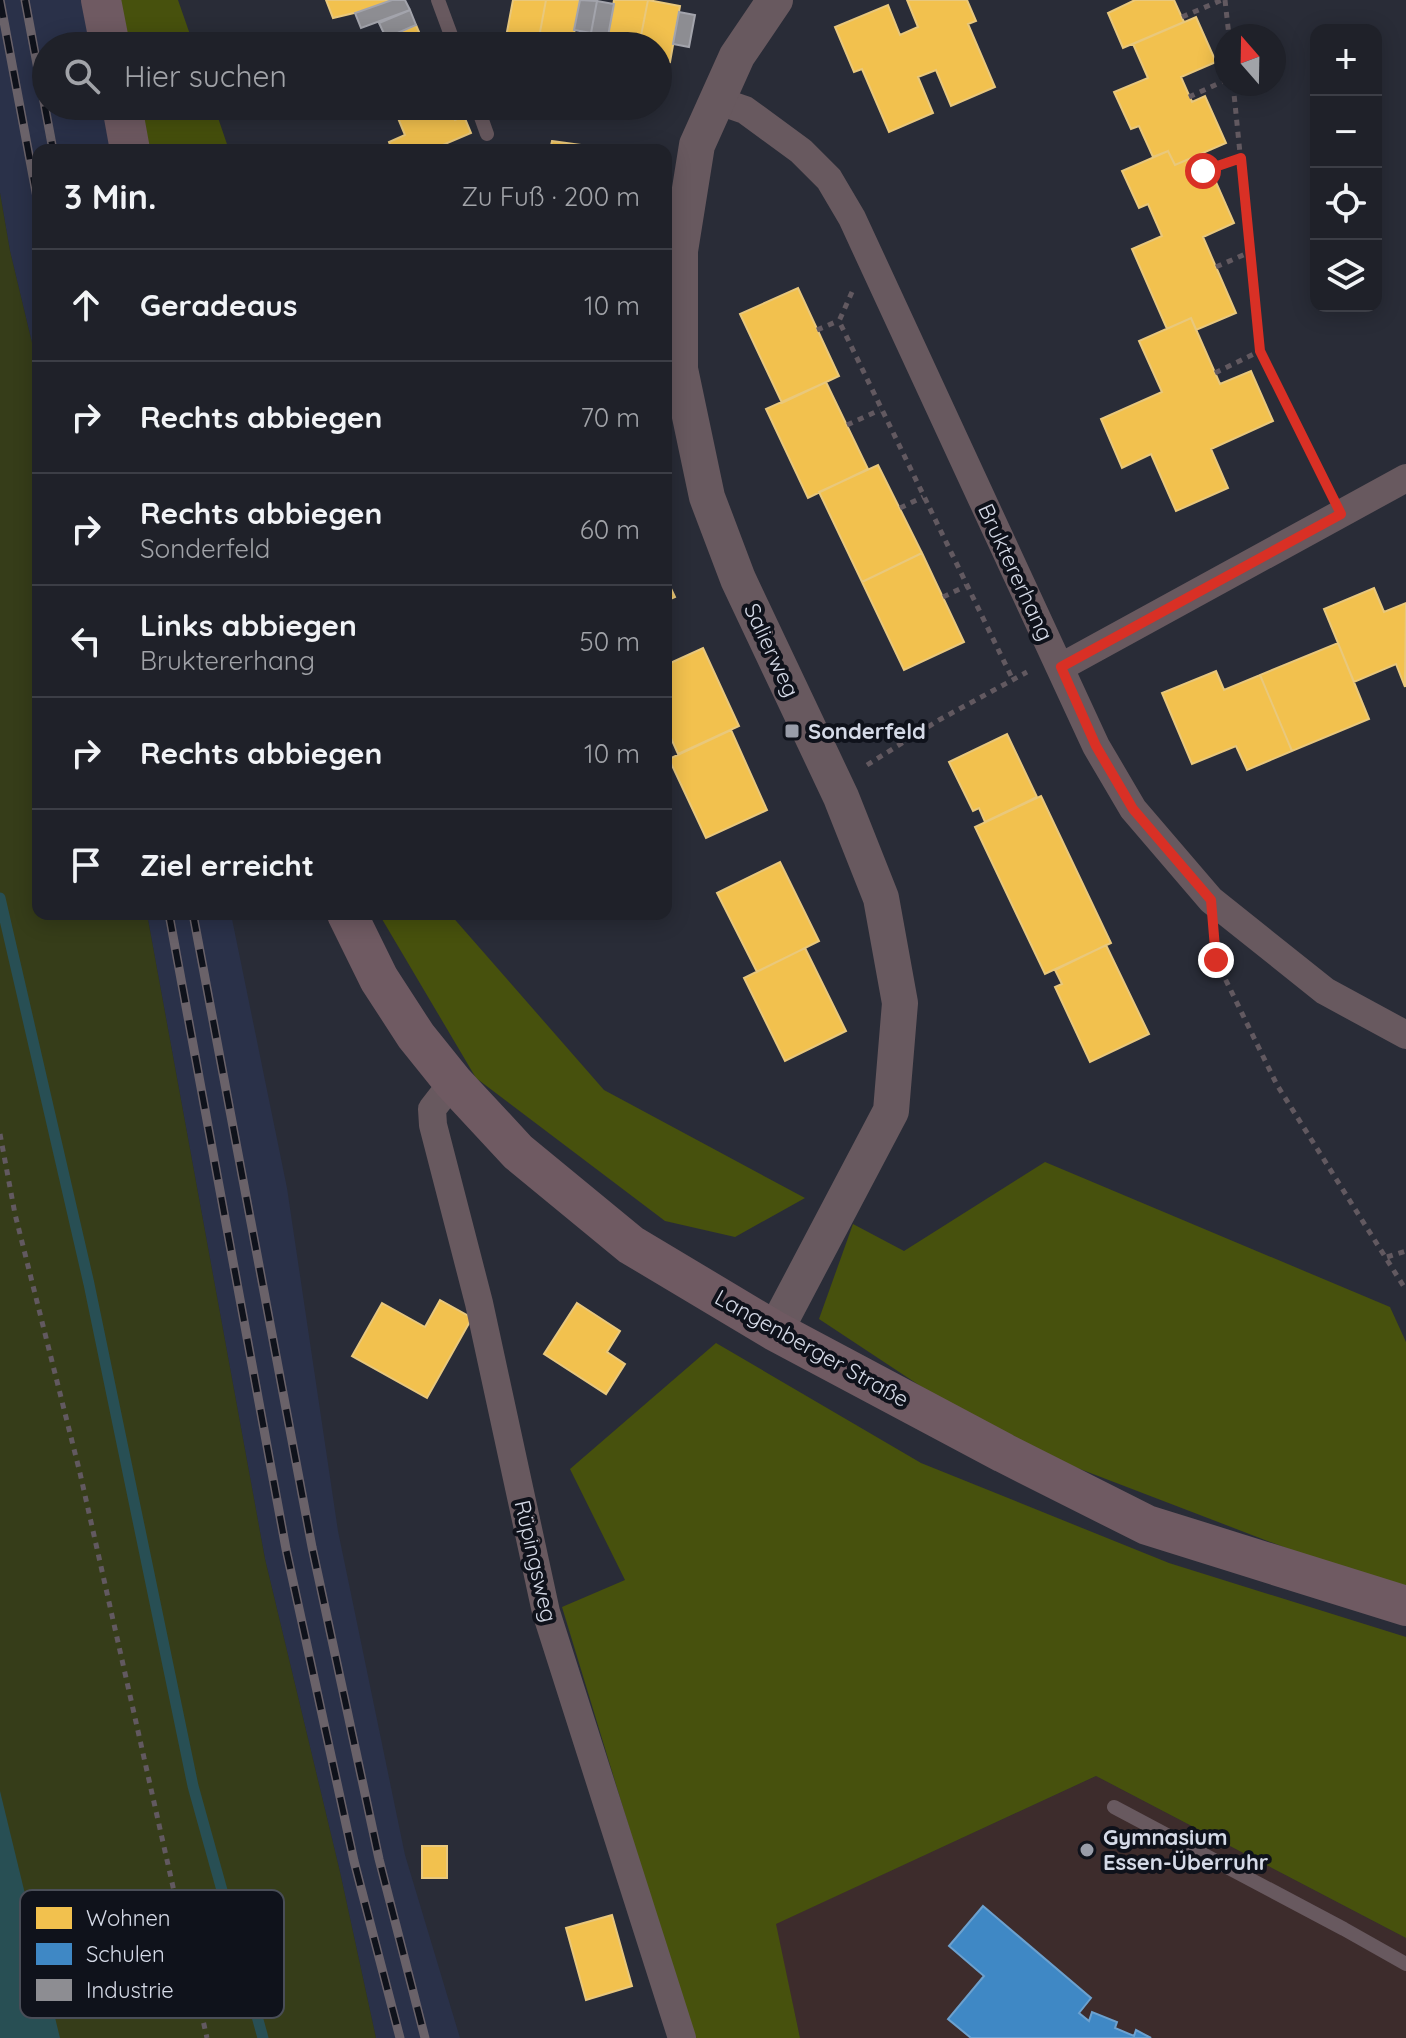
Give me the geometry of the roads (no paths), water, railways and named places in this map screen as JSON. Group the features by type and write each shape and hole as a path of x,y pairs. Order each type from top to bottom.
{"main road":[{"path":"101,0 107,32"},
{"path":"125,120 129,144"},
{"name":"Langenberger Straße","path":"350,920 379,979 416,1036 453,1082 518,1152 631,1245 775,1331 1147,1525 1406,1606"}],"street":[{"name":"Salierweg","path":"775,0 737,56 697,145 680,251 680,369 707,497 738,579 841,797 881,898 900,1003 891,1111 775,1331"},
{"name":"Bruktererhang","path":"716,100 745,110 801,151 829,179 869,255 1096,746 1133,809 1211,900 1325,991 1406,1035"},
{"path":"1058,662 1406,478"},
{"name":"Rüpingsweg","path":"453,1082 432,1109 433,1125 479,1303 546,1612 682,2038"}],"lane":[{"path":"438,0 450,32"},
{"path":"482,120 487,134"},
{"path":"1114,1807 1406,1964"}],"waterway":[{"path":"0,898 89,1284 193,1786 222,1890"},
{"path":"257,2018 263,2038"}],"railway":[{"path":"0,0 32,171"},
{"path":"25,0 32,38"},
{"path":"47,120 52,144"},
{"path":"170,920 286,1549 354,1861 400,2038"},
{"path":"194,920 312,1547 379,1859 425,2038"}],"place":[{"name":"Sonderfeld","path":"792,731"},
{"name":"Gymnasium Essen-Überruhr","path":"1087,1850"}]}
